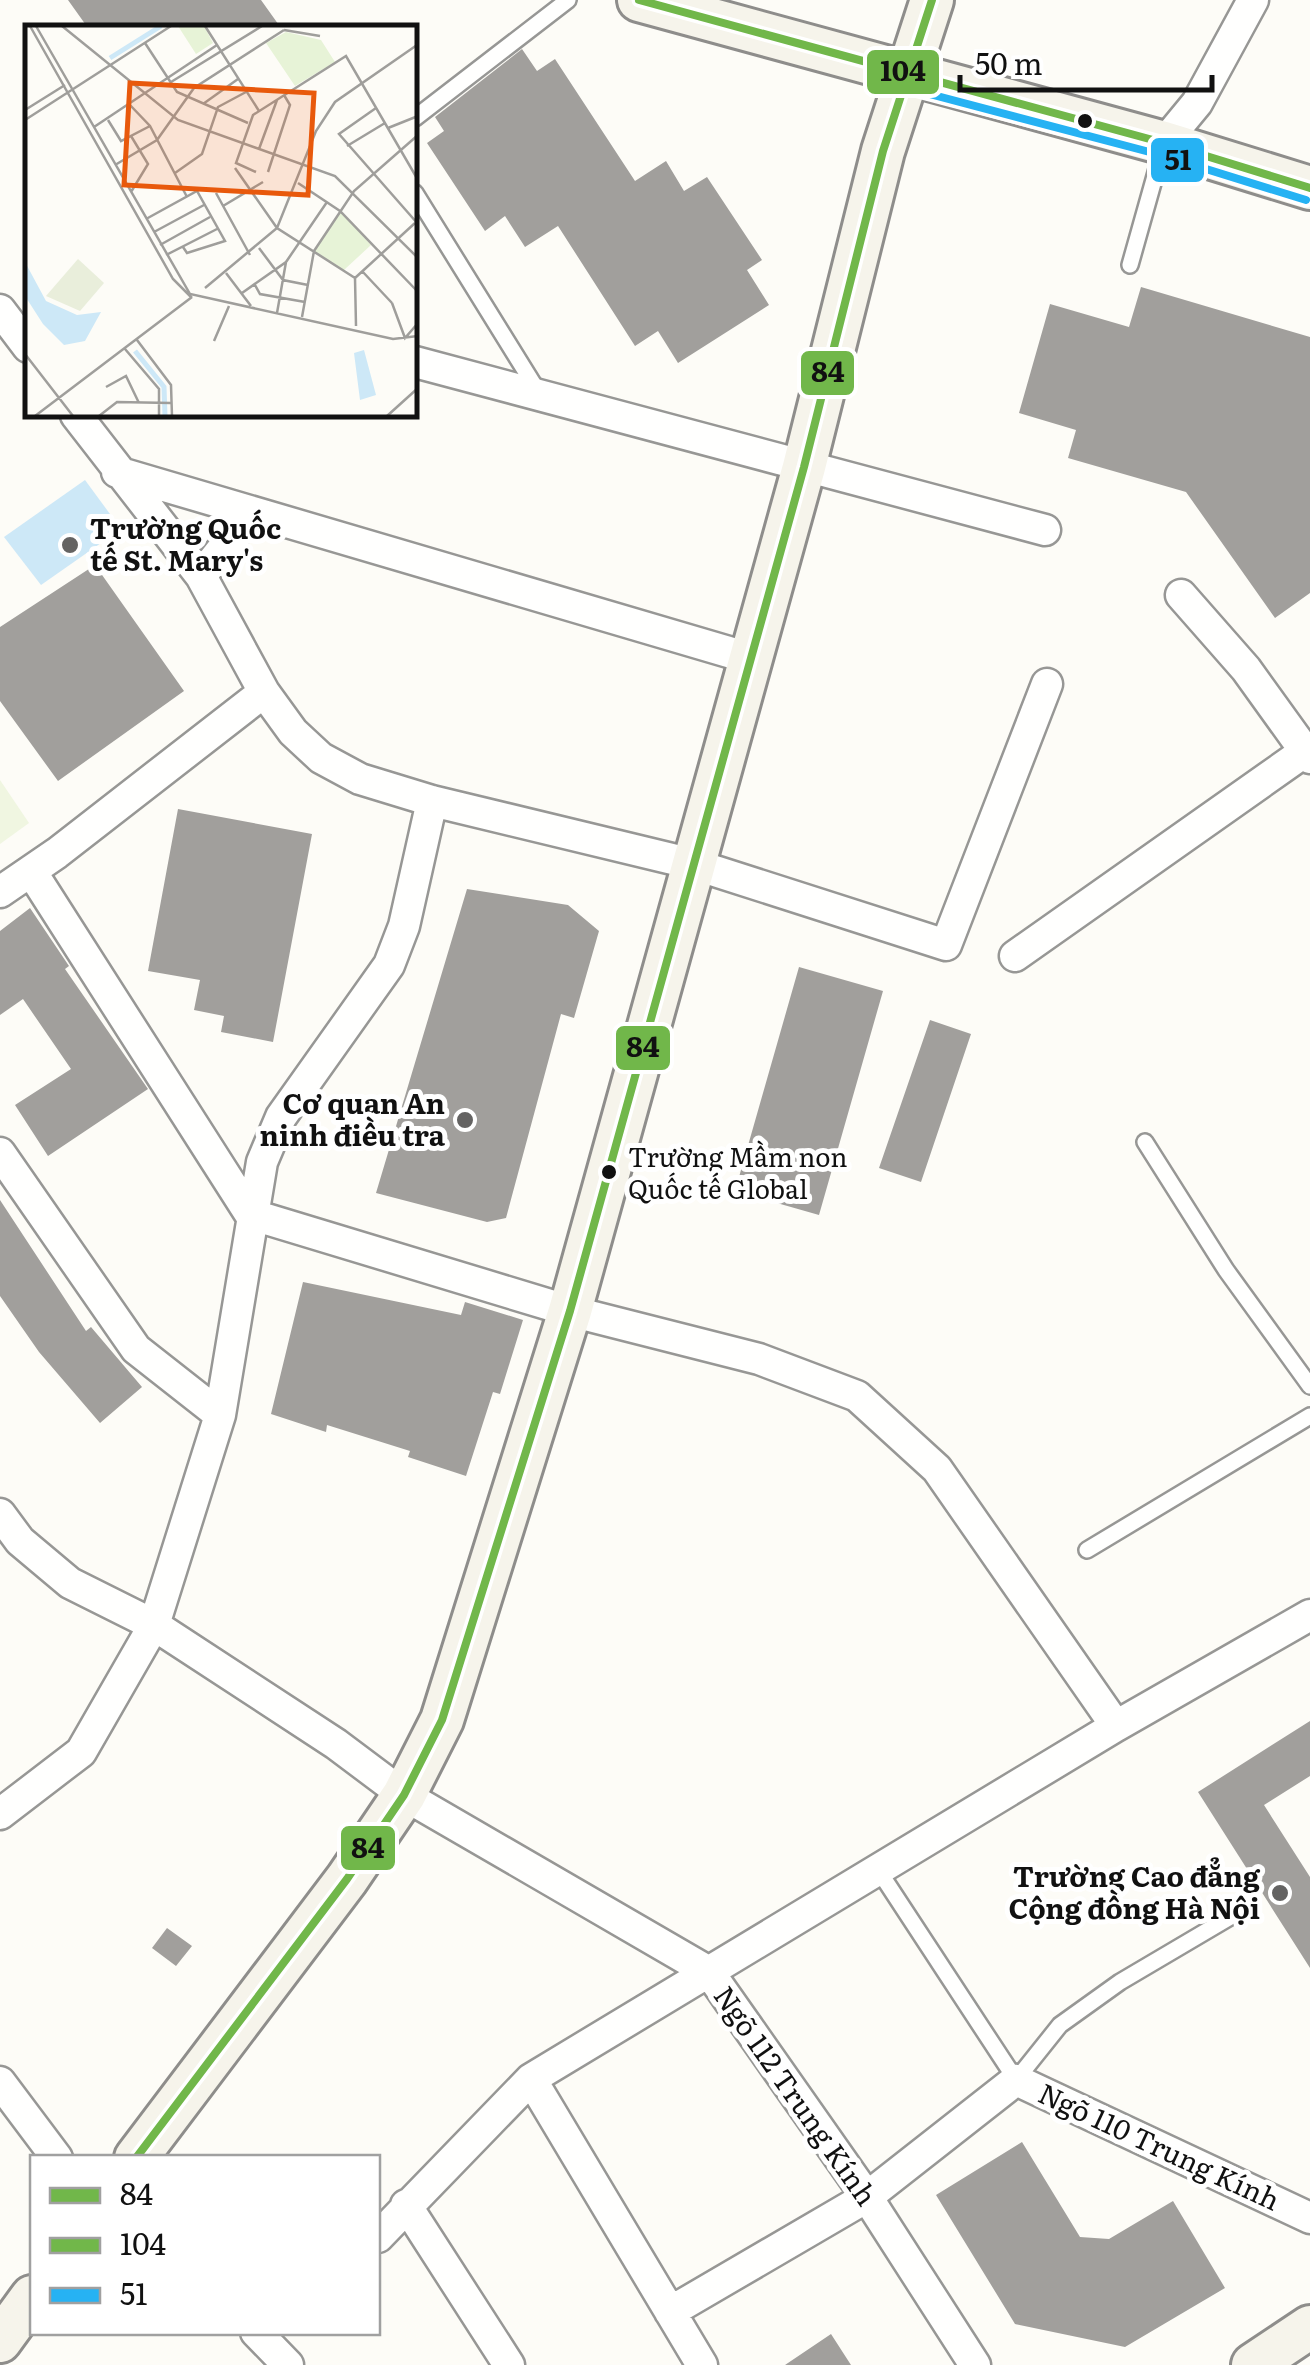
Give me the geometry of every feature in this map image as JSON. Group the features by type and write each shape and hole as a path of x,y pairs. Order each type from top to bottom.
{"street":[{"path":"639,0 1164,142 1310,188"},
{"path":"138,2155 347,1880 404,1794 442,1720 570,1311 804,467 906,75 932,0"},
{"path":"1164,142 1197,103 1254,0"},
{"path":"0,310 25,343"},
{"path":"418,363 1044,530"},
{"path":"78,418 116,472 201,576 264,692 293,732 322,758 360,779 432,801 693,864 946,946 1047,684"},
{"path":"116,472 748,658"},
{"path":"201,576 250,513"},
{"path":"1015,956 1309,752 1246,669 1182,595"},
{"path":"0,892 264,692"},
{"path":"0,1814 81,1752 154,1625 220,1415 250,1214 262,1162 281,1116 389,964 404,926 432,801"},
{"path":"31,870 250,1214 570,1311 759,1358 856,1396 938,1469 1116,1726"},
{"path":"0,1153 136,1349 220,1415"},
{"name":"Ngõ 112 Trung Kính","path":"0,1514 20,1542 70,1583 154,1625 336,1744 404,1794 708,1972 867,2197 975,2365"},
{"path":"380,2235 532,2079 877,1868 1310,1616"},
{"path":"532,2079 702,2365"},
{"name":"Ngõ 110 Trung Kính","path":"670,2312 867,2197 1016,2080 1310,2218"},
{"path":"0,2082 55,2155"},
{"path":"406,2204 509,2365"},
{"path":"0,2342 30,2300"},
{"path":"1253,2365 1310,2328"}],"lane":[{"path":"418,116 568,0"},
{"path":"1130,266 1164,142"},
{"path":"418,198 541,396"},
{"path":"1145,1142 1226,1270 1310,1386"},
{"path":"1087,1550 1310,1416"},
{"path":"877,1868 1016,2080 1060,2024 1120,1982 1237,1913"}],"green space":[{"path":"0,780 29,823 0,844"}],"water":[{"path":"85,480 121,529 41,585 4,537"}],"building":[{"path":"68,0 261,0 279,25 86,25"},
{"path":"522,49 537,71 555,59 635,181 666,161 684,191 707,177 762,260 747,270 769,305 678,363 658,331 635,346 558,226 525,247 505,216 485,231 427,143 444,131 435,117"},
{"path":"1141,287 1310,337 1310,593 1275,618 1186,492 1068,458 1076,430 1019,413 1050,304 1129,327"},
{"path":"95,565 184,691 58,781 0,701 0,627"},
{"path":"178,809 312,834 273,1042 221,1032 224,1016 194,1010 200,980 148,971"},
{"name":"Cơ quan An ninh điều tra","path":"467,889 568,905 599,931 574,1018 561,1014 506,1218 487,1222 376,1193"},
{"path":"30,908 69,966 65,969 148,1089 48,1156 15,1105 71,1069 23,999 0,1015 0,931"},
{"path":"799,967 883,991 819,1215 735,1191"},
{"path":"930,1020 971,1034 921,1182 879,1168"},
{"path":"0,1200 86,1331 91,1327 142,1387 100,1423 39,1352 0,1296"},
{"path":"303,1282 461,1315 465,1302 523,1320 500,1394 493,1392 466,1476 408,1457 410,1451 327,1425 326,1432 271,1414"},
{"name":"Trường Cao đẳng Cộng đồng Hà Nội","path":"1310,1721 1310,1776 1264,1805 1310,1877 1310,1968 1198,1792"},
{"path":"167,1928 192,1946 176,1966 152,1948"},
{"path":"1022,2142 1080,2237 1109,2239 1173,2201 1225,2288 1125,2347 1015,2324 936,2195"},
{"path":"831,2334 851,2365 785,2365"}],"transit line":[{"name":"104","path":"639,0 1164,143 1310,188"},
{"name":"84","path":"138,2155 347,1879 404,1795 442,1720 570,1311 804,467 883,151 932,0"},
{"name":"51","path":"903,87 1161,155 1306,200"}],"place":[{"name":"Trường Quốc tế St. Mary's","path":"70,545"},
{"name":"Cơ quan An ninh điều tra","path":"465,1120"},
{"name":"Trường Mầm non Quốc tế Global","path":"609,1172"},
{"name":"Trường Cao đẳng Cộng đồng Hà Nội","path":"1280,1893"}]}
